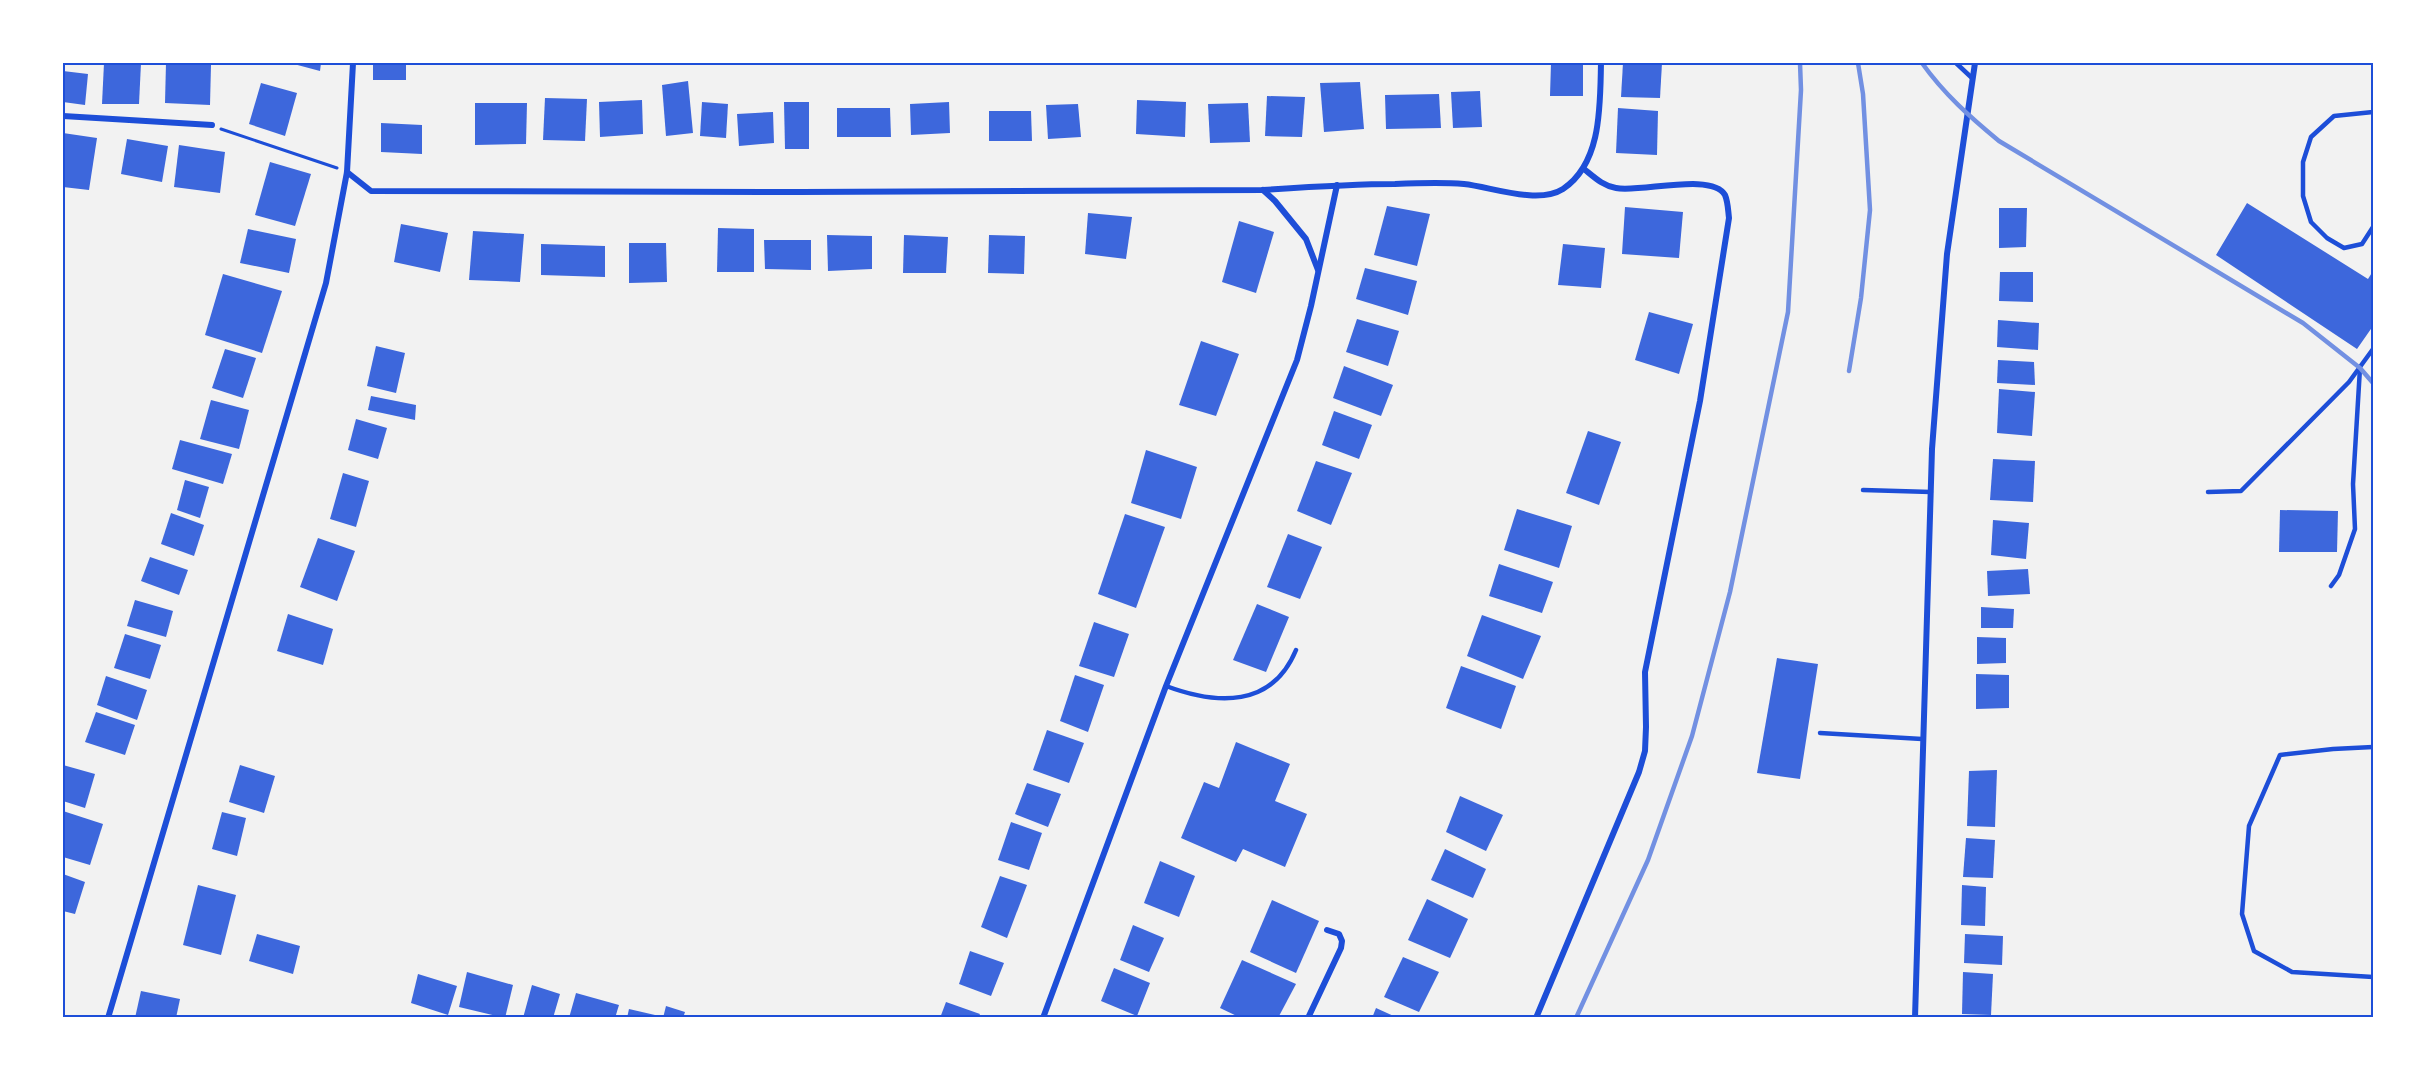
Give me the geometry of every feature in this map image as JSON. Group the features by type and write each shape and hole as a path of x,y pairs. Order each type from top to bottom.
{"street":[{"path":"108,1018 326,282 347,172 353,63"},
{"path":"347,172 371,191 1263,190 1337,185 1443,183 1464,184 1526,195 1543,195 1561,190 1584,169 1598,117 1601,63"},
{"path":"1914,1018 1931,492 1947,254 1975,63"},
{"path":"63,116 212,125"},
{"path":"1536,1018 1639,772 1645,751 1645,672 1700,401 1729,218 1724,194 1717,187 1706,184 1619,189 1600,182 1584,169"},
{"path":"1043,1018 1166,686 1297,360 1337,185"},
{"path":"1263,190 1306,239 1318,271"},
{"path":"1308,1018 1341,948 1342,942 1338,934 1327,930"}],"lane":[{"path":"1956,63 1972,78"},
{"path":"2373,112 2334,116 2311,137 2303,162 2303,196 2311,222 2327,238 2344,248 2362,244 2373,227"},
{"path":"2208,492 2241,491 2349,382 2373,350"},
{"path":"2331,586 2339,575 2355,529 2353,484 2360,368"},
{"path":"1863,490 1931,492"},
{"path":"1166,686 1194,696 1224,699 1252,695 1274,683 1289,668 1296,650"},
{"path":"1820,733 1922,739"},
{"path":"2373,747 2333,748 2280,755 2249,826 2242,914 2254,951 2292,972 2373,977"}],"path":[{"path":"212,125 347,172"}],"building":[{"path":"104,63 141,63 139,104 102,104"},
{"path":"166,63 211,65 210,105 165,103"},
{"path":"290,63 321,63 320,71"},
{"path":"373,63 406,63 406,80 373,80"},
{"path":"1551,63 1583,63 1583,96 1550,96"},
{"path":"1623,63 1662,63 1660,98 1621,97"},
{"path":"63,71 88,74 85,105 63,102"},
{"path":"688,81 693,133 666,136 662,85"},
{"path":"1360,82 1364,129 1324,132 1320,83"},
{"path":"261,83 297,93 285,136 249,124"},
{"path":"1480,91 1482,127 1453,128 1451,92"},
{"path":"1439,94 1441,128 1386,129 1385,95"},
{"path":"1267,96 1305,97 1302,137 1265,136"},
{"path":"545,98 587,99 585,141 543,140"},
{"path":"642,100 643,134 600,137 599,102"},
{"path":"1137,100 1186,102 1185,137 1136,134"},
{"path":"702,102 728,104 726,138 700,136"},
{"path":"784,102 809,102 809,149 785,149"},
{"path":"949,102 950,133 911,135 910,104"},
{"path":"475,103 527,103 526,144 475,145"},
{"path":"1248,103 1250,142 1210,143 1208,104"},
{"path":"1078,104 1081,137 1048,139 1046,105"},
{"path":"837,108 890,108 891,137 837,137"},
{"path":"1618,108 1658,111 1657,155 1616,153"},
{"path":"989,111 1031,111 1032,141 989,141"},
{"path":"773,112 774,143 739,146 737,114"},
{"path":"381,123 422,125 422,154 381,152"},
{"path":"63,133 97,138 89,190 63,187"},
{"path":"127,139 168,146 162,182 121,174"},
{"path":"179,145 225,152 220,193 174,187"},
{"path":"270,162 311,174 295,226 255,215"},
{"path":"2247,203 2368,279 2373,271 2373,326 2357,349 2216,255"},
{"path":"1387,206 1430,214 1417,266 1374,255"},
{"path":"1625,207 1683,212 1679,258 1622,254"},
{"path":"1999,208 2027,208 2026,247 1999,248"},
{"path":"1088,213 1132,217 1126,259 1085,254"},
{"path":"1239,221 1274,232 1256,293 1222,282"},
{"path":"401,224 448,233 440,272 394,262"},
{"path":"718,228 754,229 754,272 717,272"},
{"path":"248,229 296,239 289,273 240,263"},
{"path":"473,231 524,234 520,282 469,280"},
{"path":"827,235 872,236 872,269 828,271"},
{"path":"904,235 948,237 946,273 903,273"},
{"path":"989,235 1025,236 1024,274 988,273"},
{"path":"764,240 811,240 811,270 765,269"},
{"path":"629,243 666,243 667,282 629,283"},
{"path":"541,244 605,246 605,277 541,275"},
{"path":"1563,244 1605,248 1601,288 1558,285"},
{"path":"1365,268 1417,281 1408,315 1356,299"},
{"path":"2000,272 2033,272 2033,302 1999,301"},
{"path":"223,274 282,291 262,353 205,335"},
{"path":"1649,312 1693,324 1679,374 1635,360"},
{"path":"1357,319 1399,331 1388,366 1346,352"},
{"path":"1998,320 2039,323 2038,350 1997,347"},
{"path":"1201,341 1239,354 1216,416 1179,405"},
{"path":"376,346 405,353 396,393 367,386"},
{"path":"225,349 256,358 243,398 212,388"},
{"path":"1998,360 2034,362 2035,385 1997,383"},
{"path":"1344,366 1393,385 1381,416 1333,398"},
{"path":"1999,389 2035,392 2032,436 1997,433"},
{"path":"371,396 416,405 415,420 368,410"},
{"path":"211,400 249,410 239,449 200,439"},
{"path":"1334,411 1372,425 1359,459 1322,445"},
{"path":"356,419 387,428 378,459 348,450"},
{"path":"1588,431 1621,442 1599,505 1566,493"},
{"path":"180,440 232,454 223,484 172,469"},
{"path":"1146,450 1197,467 1181,519 1131,503"},
{"path":"1993,459 2035,461 2033,502 1990,500"},
{"path":"1316,461 1352,473 1331,525 1297,511"},
{"path":"343,473 369,481 356,527 330,519"},
{"path":"185,480 209,487 200,518 177,510"},
{"path":"1517,509 1572,526 1559,568 1504,550"},
{"path":"2280,510 2338,511 2337,552 2279,552"},
{"path":"171,513 204,525 194,556 161,544"},
{"path":"1125,514 1165,527 1136,608 1098,594"},
{"path":"1993,520 2029,523 2026,559 1991,555"},
{"path":"1288,534 1322,547 1300,599 1267,587"},
{"path":"318,538 355,551 337,601 300,587"},
{"path":"150,557 188,570 179,595 141,581"},
{"path":"1499,564 1553,582 1542,613 1489,596"},
{"path":"2028,569 2030,594 1988,596 1987,571"},
{"path":"135,600 173,611 166,637 127,626"},
{"path":"1257,604 1289,617 1266,672 1233,660"},
{"path":"1981,607 2014,609 2013,628 1981,628"},
{"path":"288,614 333,629 323,665 277,651"},
{"path":"1482,615 1541,636 1523,679 1467,656"},
{"path":"1094,622 1129,634 1114,677 1079,666"},
{"path":"125,634 161,645 150,679 114,668"},
{"path":"1977,637 2006,638 2006,663 1977,664"},
{"path":"1777,658 1818,664 1800,779 1757,773"},
{"path":"1461,666 1516,686 1501,729 1446,708"},
{"path":"1976,674 2009,675 2009,708 1976,709"},
{"path":"1075,675 1104,685 1088,732 1060,721"},
{"path":"106,676 147,690 137,720 97,705"},
{"path":"96,712 135,725 125,755 85,742"},
{"path":"1047,730 1084,743 1069,783 1033,770"},
{"path":"1236,742 1290,764 1275,801 1307,814 1285,867 1243,849 1236,862 1181,838 1204,782 1219,788"},
{"path":"63,765 95,774 85,808 63,801"},
{"path":"240,765 275,776 264,813 229,802"},
{"path":"1997,770 1995,827 1967,826 1969,771"},
{"path":"1027,783 1061,794 1048,827 1015,814"},
{"path":"1460,796 1503,815 1486,851 1446,832"},
{"path":"63,811 103,824 90,865 63,857"},
{"path":"222,812 246,818 237,856 212,849"},
{"path":"1011,822 1042,833 1029,870 998,860"},
{"path":"1966,838 1995,840 1993,878 1963,877"},
{"path":"1445,849 1486,869 1473,898 1431,880"},
{"path":"1160,861 1195,876 1179,917 1144,903"},
{"path":"63,874 85,882 75,914 63,911"},
{"path":"1000,876 1027,885 1007,938 981,927"},
{"path":"198,885 236,895 221,955 183,945"},
{"path":"1962,885 1986,887 1985,926 1961,925"},
{"path":"1427,899 1468,919 1450,958 1408,940"},
{"path":"1272,900 1319,921 1296,973 1250,952"},
{"path":"1133,925 1164,938 1149,972 1120,960"},
{"path":"257,934 300,946 293,974 249,961"},
{"path":"1965,934 2003,936 2002,965 1964,963"},
{"path":"970,951 1004,963 991,996 959,984"},
{"path":"1403,957 1439,972 1419,1012 1384,997"},
{"path":"1242,960 1296,984 1278,1018 1241,1018 1220,1008"},
{"path":"1114,968 1150,983 1137,1016 1101,1001"},
{"path":"467,972 513,985 505,1018 459,1007"},
{"path":"1963,972 1993,974 1991,1015 1962,1014"},
{"path":"418,974 457,986 448,1015 411,1003"},
{"path":"532,985 560,994 553,1018 523,1018"},
{"path":"141,991 180,999 176,1018 135,1018"},
{"path":"576,993 619,1005 615,1018 569,1018"},
{"path":"946,1002 980,1014 978,1018 940,1018"},
{"path":"666,1006 685,1012 683,1018 663,1018"},
{"path":"1376,1008 1398,1018 1372,1018"},
{"path":"629,1009 655,1015 655,1018 627,1018"}],"railway":[{"path":"1576,1018 1648,860 1692,736 1730,592 1788,312 1801,90 1800,63"},
{"path":"1849,371 1861,298 1870,210 1863,94 1858,63"},
{"path":"1922,63 1958,105 1999,141 2303,323 2360,368 2373,383"}]}
